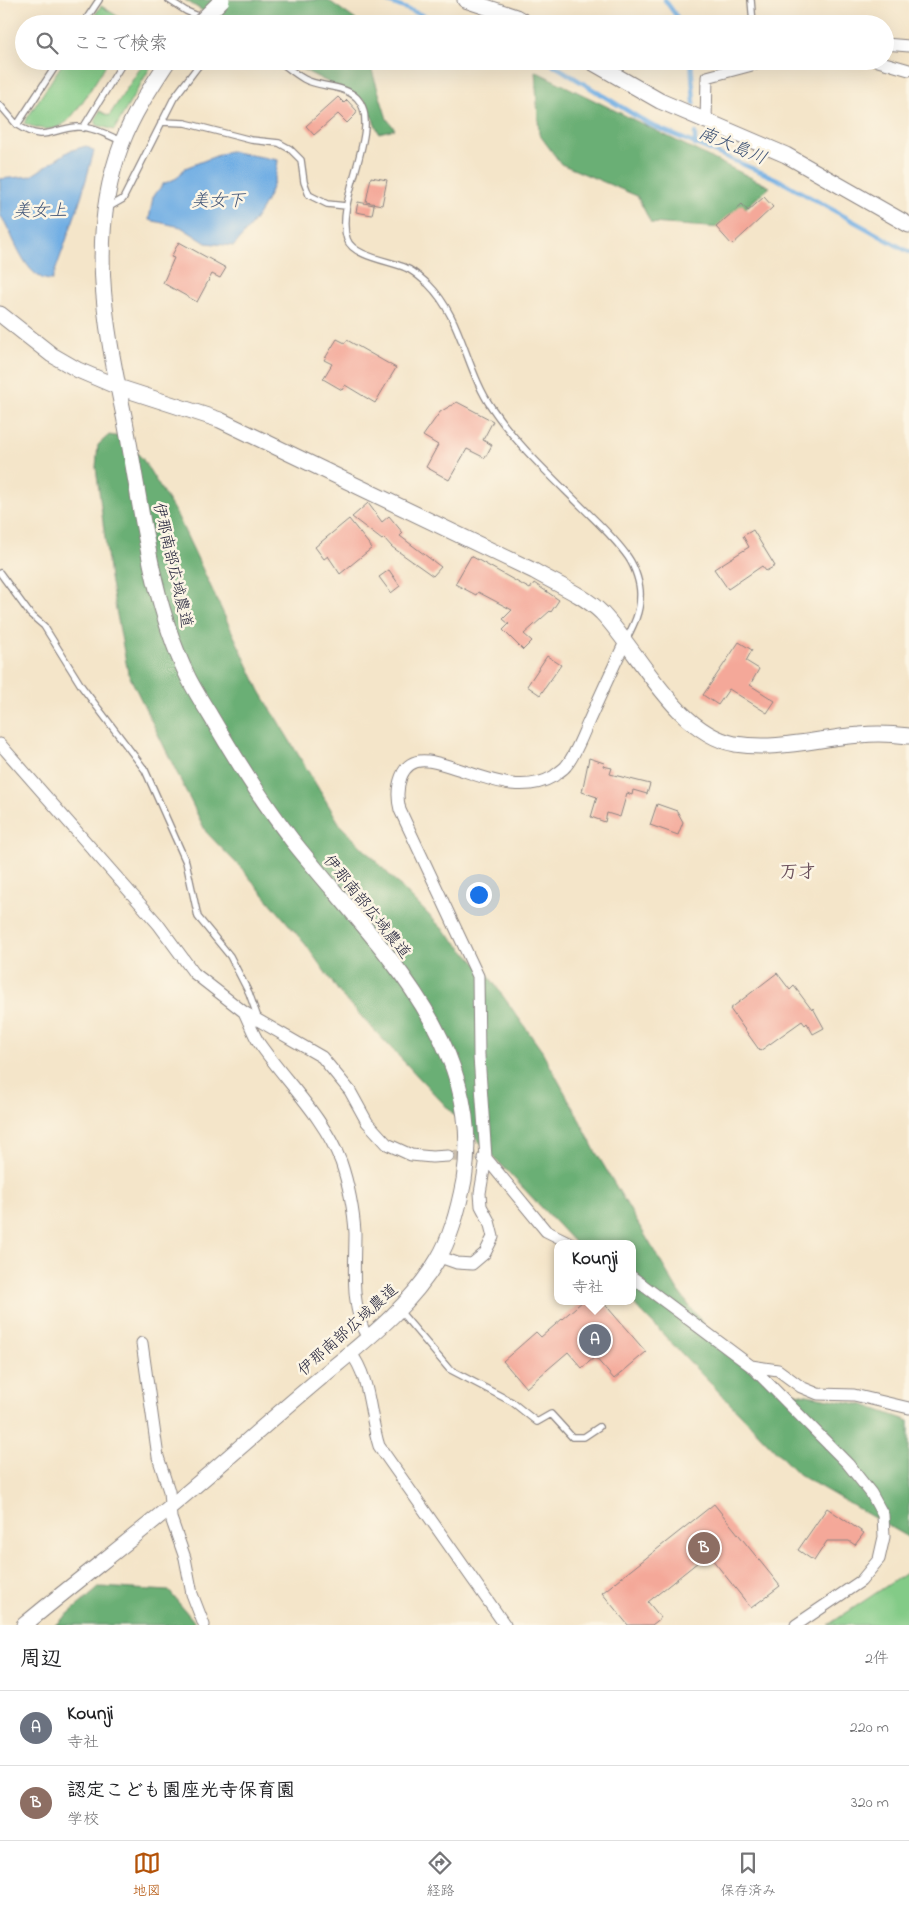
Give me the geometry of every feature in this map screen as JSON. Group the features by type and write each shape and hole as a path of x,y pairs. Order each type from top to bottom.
{"street":[{"path":"207,15 222,0"},
{"path":"465,0 510,15"},
{"path":"894,45 909,46"},
{"path":"894,66 909,70"},
{"name":"伊那南部広域農道","path":"24,1625 169,1508 399,1310 440,1257 460,1205 466,1169 468,1140 466,1120 456,1074 442,1039 420,1002 274,815 241,768 186,674 164,614 149,554 118,387 104,297 100,248 105,209 123,142 145,98 162,70"},
{"path":"606,70 660,101 786,155 909,225"},
{"path":"706,122 707,77 732,70"},
{"path":"0,314 52,355 78,370 118,387 220,420 534,571 601,612 670,702 690,720 711,734 733,743 762,747 860,735 909,736"},
{"path":"440,1257 457,1263 472,1264 485,1253 494,1237 489,1221 481,1206 480,1193 482,1158 478,976 400,810 398,784 404,770 412,764 427,760 502,782 530,784 552,777 566,766 576,749 625,642"},
{"path":"0,744 158,924 194,973 244,1012 322,1057 350,1091 367,1122 387,1144 412,1155 432,1158 448,1156"},
{"path":"244,1012 258,1041 325,1129 341,1162 355,1232 353,1253 357,1303 361,1327 367,1337"},
{"path":"482,1158 546,1230 565,1240"},
{"path":"636,1279 751,1366 848,1464 871,1493 883,1515 884,1537 879,1559 860,1581 796,1625"},
{"path":"142,1344 155,1439 158,1457 169,1491 171,1518 185,1558 192,1594 204,1625"},
{"path":"350,1352 358,1362 364,1378 373,1428 380,1446 505,1625"},
{"path":"751,1366 778,1370 801,1387 818,1394 854,1395 909,1408"}],"lane":[{"path":"89,15 99,0"},
{"path":"169,0 196,15"},
{"path":"751,0 752,15"},
{"path":"17,125 53,70"},
{"path":"83,128 118,70"},
{"path":"105,209 123,199 174,98 195,70"},
{"path":"292,70 304,79 348,92 358,99 363,110 365,122 362,142 346,206 344,225 350,246 361,252 408,268 428,284 452,320 484,398 536,460 612,536 629,558 641,595 637,618 625,642"},
{"path":"0,105 17,125 26,131 39,135 83,128 123,142"},
{"path":"161,122 185,124 251,140 279,143 290,149 300,160 304,182 309,195 327,204 346,206"},
{"path":"0,573 30,614 44,626 82,687 145,770 186,862 198,917 230,956 249,993 259,1021"},
{"path":"399,1310 450,1369 512,1402 537,1422 551,1414 572,1437 584,1437 599,1427"}],"green space":[{"path":"185,0 328,0 349,15 209,15"},
{"path":"101,6 116,15 95,15"},
{"path":"58,70 103,70 81,104 65,123 55,128 44,129 24,123"},
{"path":"139,70 149,70 114,130 97,125 95,120 100,111 109,116"},
{"path":"304,70 372,70 387,119 395,129 379,133 365,101"},
{"path":"535,71 770,187 722,228 651,223 637,196 561,164 539,134"},
{"path":"109,435 121,437 142,458 177,515 260,691 341,826 488,975 542,1051 594,1149 678,1291 727,1355 790,1392 864,1405 909,1421 909,1538 798,1474 635,1305 636,1240 572,1240 342,996 306,945 243,870 206,832 128,673 110,578 96,467 98,445"},
{"path":"909,1571 909,1625 828,1625"},
{"path":"100,1587 169,1591 197,1625 55,1625"}],"water":[{"name":"美女上","path":"86,146 94,151 80,201 52,280 42,278 34,273 20,254 0,215 0,179 31,176 69,151"},
{"name":"美女下","path":"229,151 278,160 269,196 250,227 234,246 206,243 181,227 149,220 153,197 163,184 177,178 185,168"}],"building":[{"path":"338,97 344,103 347,100 357,111 356,114 347,123 338,114 314,135 306,126"},
{"path":"371,177 387,180 382,205 366,202"},
{"path":"764,197 773,207 732,245 716,227 742,204 748,211"},
{"path":"358,202 374,205 372,215 356,212"},
{"path":"179,242 226,268 220,278 212,274 197,302 163,283 174,258 171,257"},
{"path":"337,339 345,343 347,340 396,368 375,403 345,385 342,390 323,379 332,364 324,360"},
{"path":"457,402 493,421 483,440 492,445 485,458 467,449 449,480 426,467 438,445 423,436 440,412"},
{"path":"368,503 382,522 389,516 403,533 400,536 441,567 433,576 392,547 384,538 382,540 352,517"},
{"path":"349,519 372,548 340,574 328,556 324,559 315,547"},
{"path":"753,530 775,566 766,571 762,566 728,589 714,569 749,547 743,536"},
{"path":"471,556 530,589 534,583 559,600 551,612 524,634 532,641 523,650 503,630 509,624 503,619 512,610 478,592 476,595 455,584"},
{"path":"389,570 400,586 391,593 379,577"},
{"path":"739,642 752,650 746,661 759,669 750,685 775,701 767,713 729,689 718,705 703,695"},
{"path":"547,656 561,665 540,695 527,686"},
{"path":"589,758 604,763 603,766 612,768 610,774 650,784 647,794 633,790 632,795 627,793 620,817 607,813 605,822 591,817 597,797 582,792"},
{"path":"657,804 677,811 683,822 678,835 650,825"},
{"path":"777,973 790,990 794,986 812,1010 813,1008 824,1028 813,1034 807,1023 805,1025 802,1021 760,1051 730,1009"},
{"path":"578,1305 605,1305 646,1352 614,1379 595,1357 582,1368 568,1352 526,1388 503,1361 536,1332 541,1337"},
{"path":"714,1504 780,1586 751,1608 708,1554 648,1602 661,1618 652,1625 628,1625 602,1593"},
{"path":"827,1508 864,1533 855,1545 849,1541 827,1541 814,1561 798,1550"}],"waterway":[{"name":"南大島川","path":"383,0 422,15"},
{"path":"665,0 676,15"},
{"name":"南大島川","path":"562,70 649,124 777,179 909,252"},
{"path":"692,70 694,103"},
{"path":"695,133 695,145"}],"tunnel":[{"path":"448,1156 479,1157"}],"place":[{"name":"Kounji","path":"595,1340"},
{"name":"認定こども園座光寺保育園","path":"704,1548"}],"district":[{"name":"万才","path":"798,871"}]}
